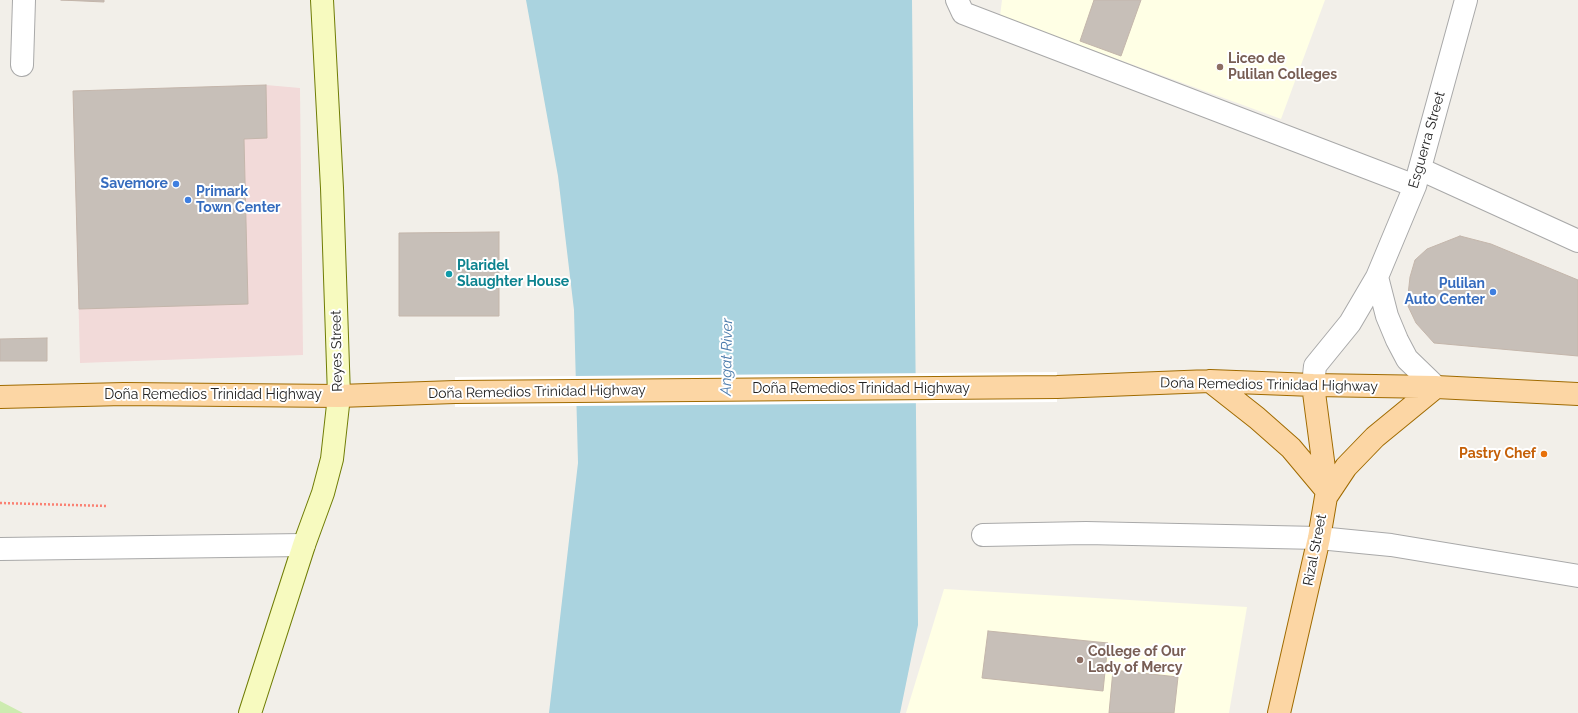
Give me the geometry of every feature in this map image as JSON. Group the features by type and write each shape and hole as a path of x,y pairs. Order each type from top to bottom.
{"main road":[{"name":"Doña Remedios Trinidad Highway","path":"0,397 124,394 339,396 455,392 1057,387 1210,382 1436,387 1578,394"},
{"path":"1210,382 1257,418 1291,448 1326,494 1346,467 1375,437 1436,387"},
{"name":"Rizal Street","path":"1279,713 1319,538 1326,494 1313,385"}],"street":[{"path":"22,65 24,0"},
{"name":"Reyes Street","path":"250,713 304,545 323,493 332,459 339,396 332,188 322,0"},
{"path":"957,0 963,13 1417,178 1578,241"},
{"name":"Esguerra Street","path":"1313,385 1315,366 1350,323 1377,277 1417,178 1466,0"},
{"path":"1377,277 1387,316 1397,340 1408,359 1436,387"},
{"path":"983,535 1086,534 1319,538 1391,545 1578,576"},
{"path":"0,549 304,545"}],"path":[{"path":"0,502 108,506"}],"shaded area":[{"name":"Liceo de Pulilan Colleges","path":"1002,0 1325,0 1281,119 1000,16"},
{"name":"Primark Town Center","path":"266,85 300,88 303,355 80,363 73,91"},
{"name":"College of Our Lady of Mercy","path":"944,589 1247,607 1229,713 906,713"}],"green space":[{"path":"0,701 23,713 0,713"}],"water":[{"name":"Angat River","path":"526,0 912,0 918,625 900,713 549,713 578,463 574,310 558,176"}],"pier":[{"path":"1057,372 1057,402 455,407 455,377"}],"building":[{"path":"61,0 104,0 104,2"},
{"path":"1094,0 1141,0 1121,56 1080,41"},
{"name":"Primark Town Center","path":"266,85 267,138 244,139 248,304 79,309 73,91"},
{"name":"Plaridel Slaughter House","path":"499,232 499,316 399,316 399,233"},
{"name":"Pulilan Auto Center","path":"1460,236 1491,244 1578,280 1578,356 1434,343 1416,323 1407,304 1410,277 1415,260 1427,249"},
{"path":"47,338 47,361 0,361 0,339"},
{"path":"988,631 1108,643 1103,691 982,678"},
{"path":"1113,670 1178,677 1174,713 1109,713"}],"place":[{"name":"Liceo de Pulilan Colleges","path":"1220,67"},
{"name":"Savemore","path":"176,184"},
{"name":"Primark Town Center","path":"188,200"},
{"name":"Plaridel Slaughter House","path":"449,274"},
{"name":"Pulilan Auto Center","path":"1493,292"},
{"name":"Pastry Chef","path":"1544,454"},
{"name":"College of Our Lady of Mercy","path":"1080,660"}]}
